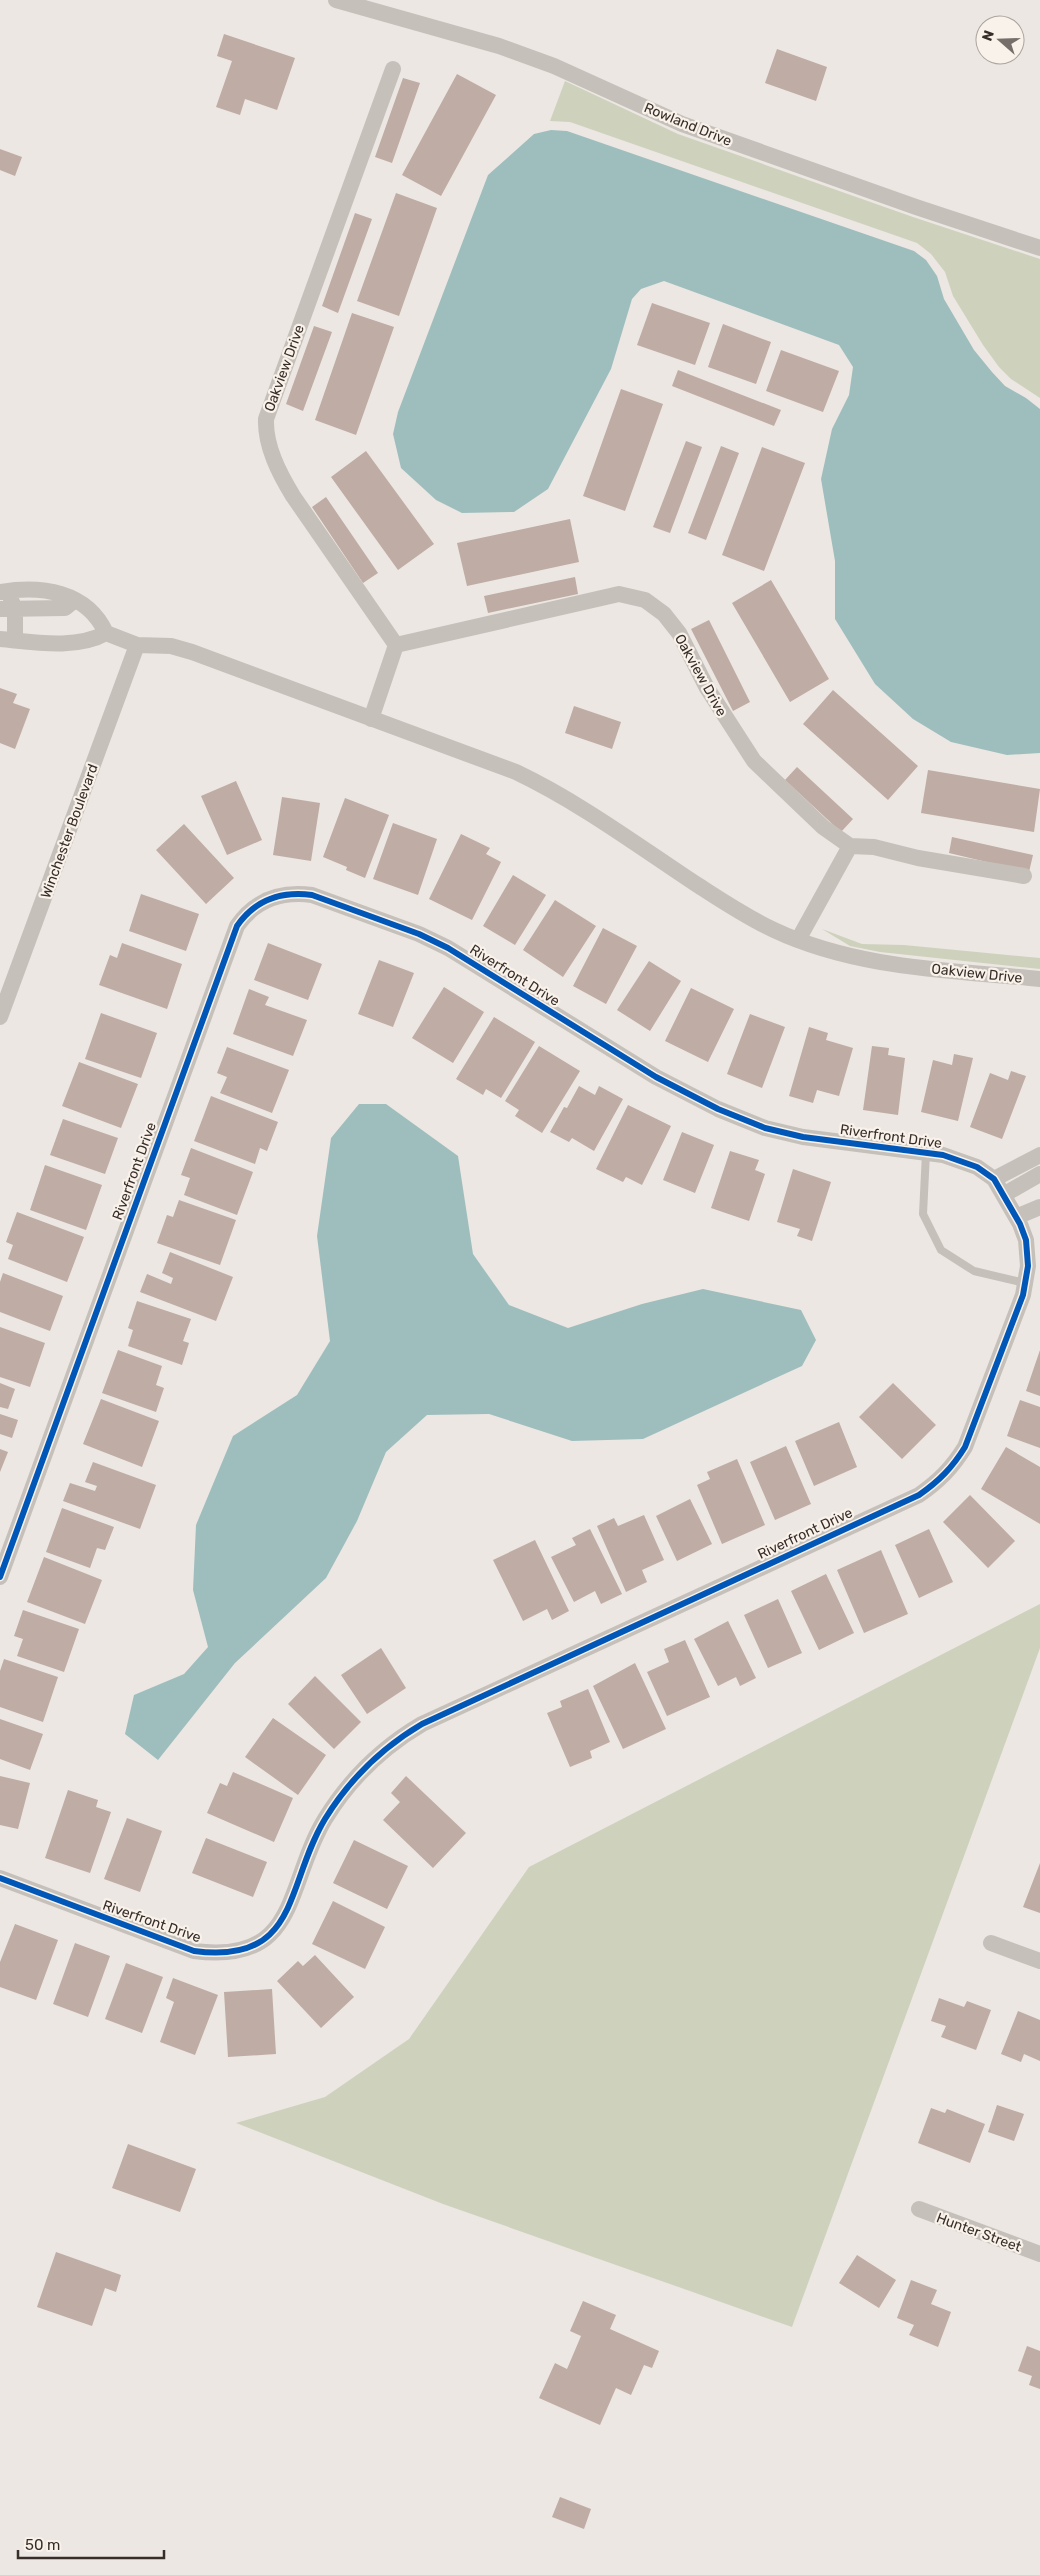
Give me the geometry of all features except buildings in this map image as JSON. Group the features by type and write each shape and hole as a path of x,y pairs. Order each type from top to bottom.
{"street":[{"name":"Rowland Drive","path":"336,0 499,46 554,66 682,124 916,207 1040,248"},
{"name":"Oakview Drive","path":"392,69 266,419 266,430 283,479 396,645 619,594 644,600 664,614 679,633 707,688 754,761 823,827 850,846"},
{"path":"43,590 63,592 75,600 100,620 106,633 92,641 65,643 8,639 8,609 4,592 43,590"},
{"path":"8,609 65,608 75,600"},
{"name":"Oakview Drive","path":"106,633 137,645 171,646 192,652 516,772 540,784 742,914 798,940 828,951 880,962 1040,979"},
{"name":"Winchester Boulevard","path":"0,1018 137,645"},
{"path":"370,719 396,645"},
{"path":"798,940 850,846 874,847 918,858 1024,876"},
{"name":"Riverfront Drive","path":"0,1577 237,926 252,908 278,895 296,893 312,895 419,934 448,948 684,1092 766,1128 803,1137 943,1155 977,1167 994,1179 1005,1194 1026,1240 1028,1266 1023,1295 966,1448 954,1465 938,1481 919,1495 422,1724 397,1738 348,1788 325,1819 311,1846 289,1908 277,1928 258,1944 239,1951 218,1954 194,1951 0,1878"},
{"path":"994,1179 1040,1155"},
{"path":"1005,1194 1040,1174"},
{"path":"1016,1217 1040,1207"},
{"path":"992,1943 1040,1961"},
{"name":"Hunter Street","path":"919,2209 1040,2254"}],"lane":[{"path":"926,1153 923,1214 941,1250 974,1271 1025,1283"}],"green space":[{"path":"565,81 678,134 913,217 1040,259 1040,398 1011,379 999,367 953,296 945,272 931,254 917,243 570,122 550,121"},
{"path":"822,929 862,944 904,945 1040,958 1040,969 880,952 850,946"},
{"path":"1040,1604 1040,1648 792,2327 443,2204 236,2123 325,2097 409,2039 529,1867"}],"water":[{"path":"551,130 567,131 914,251 926,260 937,276 944,299 974,350 1005,386 1026,398 1040,409 1040,753 1007,755 951,742 913,719 875,684 835,619 835,561 821,479 832,429 849,395 853,367 839,345 664,281 641,289 632,299 611,369 548,489 514,512 462,513 436,500 401,468 393,434 398,412 488,175 534,134"},
{"path":"359,1104 386,1104 458,1156 473,1254 509,1305 568,1328 642,1304 703,1289 801,1310 816,1340 802,1366 643,1439 572,1441 489,1414 427,1415 386,1452 357,1521 326,1578 235,1663 158,1760 125,1734 134,1695 184,1674 208,1647 193,1590 196,1525 233,1436 297,1395 330,1341 317,1236 331,1138"}],"cycle path":[{"path":"0,1577 237,926 244,917 260,904 279,896 290,894 312,895 419,934 448,948 656,1077 718,1109 765,1128 803,1137 943,1155 977,1167 994,1179 1020,1224 1026,1240 1028,1266 1023,1295 965,1447 950,1468 933,1485 919,1495 422,1724 408,1733 380,1754 356,1778 334,1805 312,1844 284,1915 271,1933 254,1946 228,1952 194,1951 0,1878"}]}
